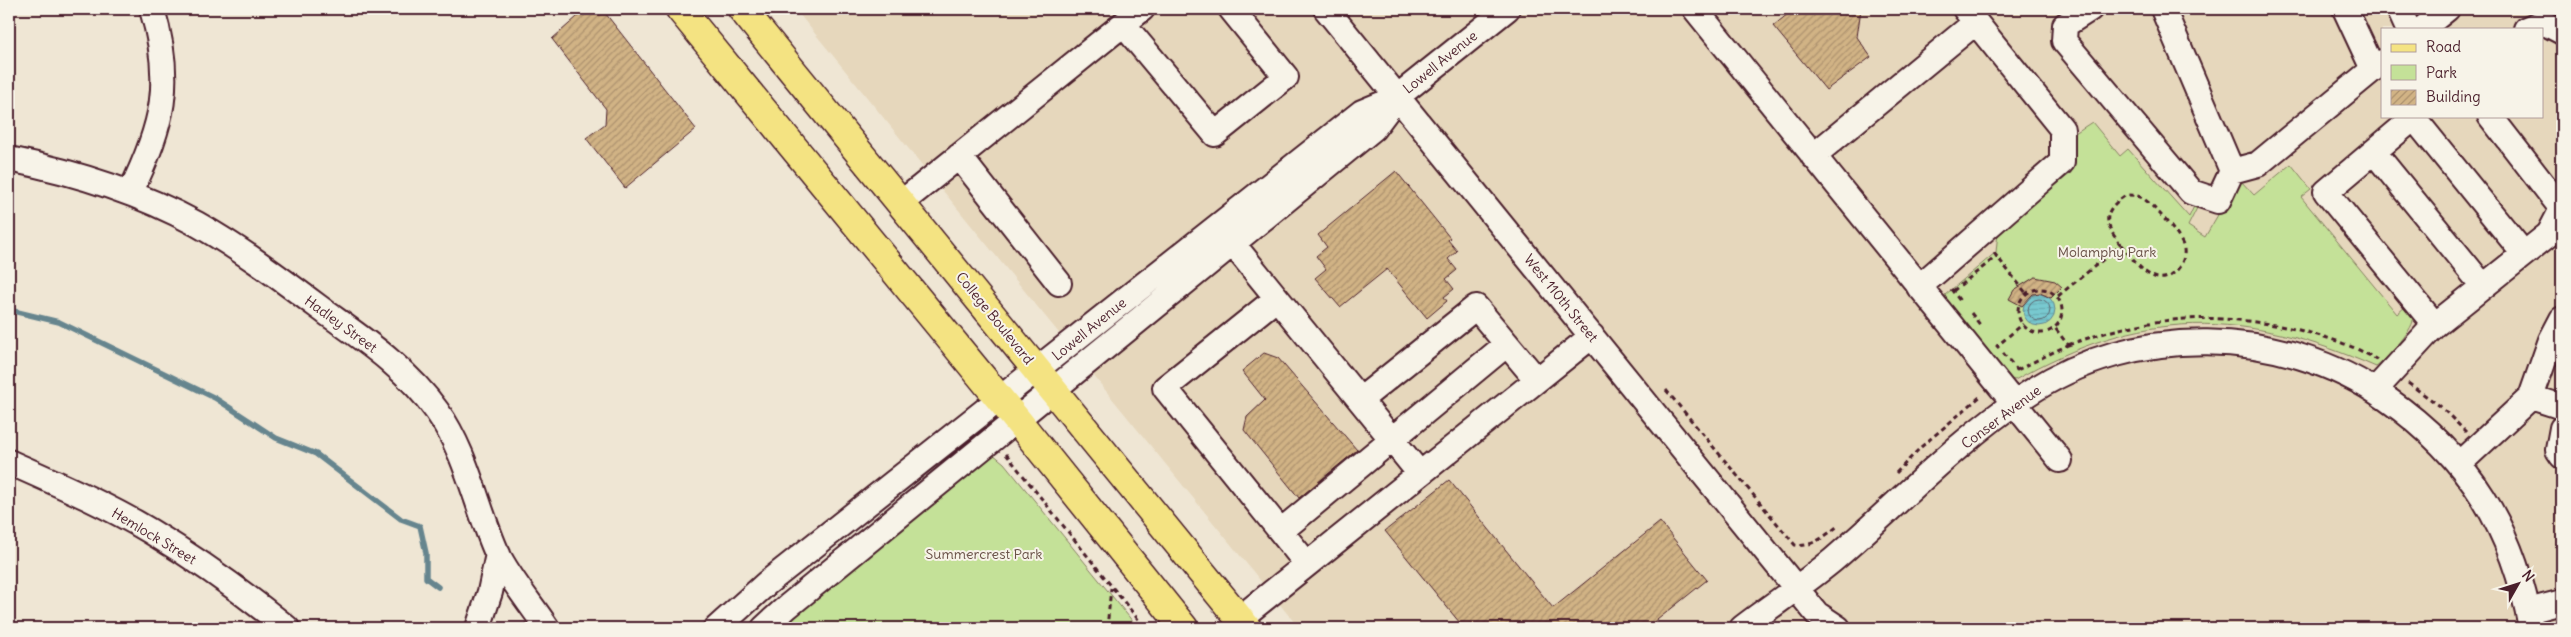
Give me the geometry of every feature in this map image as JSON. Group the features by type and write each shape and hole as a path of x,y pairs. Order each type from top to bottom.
{"main road":[{"path":"680,9 1184,628"},
{"name":"College Boulevard","path":"742,9 1243,623"}],"street":[{"path":"130,194 156,130 164,91 162,47 152,9"},
{"path":"901,203 1142,9"},
{"path":"1123,24 1215,134 1286,77 1230,9"},
{"name":"West 110th Street","path":"1326,9 1817,614 1838,628"},
{"name":"Lowell Avenue","path":"1045,380 1233,244 1374,128 1397,97 1507,9"},
{"path":"1695,9 2060,460"},
{"path":"2090,9 2065,25 2064,41 2191,192 2218,201 2232,171 2163,9"},
{"path":"2232,171 2258,164 2378,65 2345,9"},
{"path":"2398,9 2408,28"},
{"path":"2423,28 2447,9"},
{"path":"1813,156 1971,16 2062,129 2062,162 1919,287"},
{"path":"2528,28 2543,22 2562,32"},
{"name":"Lowell Avenue","path":"764,628 1008,410 1362,112 1397,97"},
{"path":"2414,118 2326,192 2435,325"},
{"path":"2416,118 2524,254"},
{"path":"2375,390 2435,325 2549,234 2562,209 2492,118"},
{"path":"2374,152 2483,286"},
{"path":"959,156 1059,283"},
{"name":"Hadley Street","path":"9,159 58,169 130,194 197,225 246,255 381,352 418,386 438,412 458,450 498,554 547,628"},
{"path":"1233,244 1420,474"},
{"path":"1277,298 1165,388 1307,564"},
{"path":"1360,400 1476,307 1537,380"},
{"path":"2562,319 2557,341 2531,397 2460,463 2494,514 2509,546 2525,596 2529,620 2562,602"},
{"path":"1243,623 1307,564 1592,336"},
{"name":"Conser Avenue","path":"1742,628 1831,562 1979,431 2027,394 2064,373 2104,358 2151,346 2196,342 2242,344 2287,352 2330,367 2375,390 2412,416 2460,463"},
{"path":"1281,531 1391,438 1507,344"},
{"path":"2531,397 2562,407"},
{"name":"Lowell Avenue","path":"717,628 767,583 1008,410"},
{"path":"2562,428 2558,450 2562,456"},
{"name":"Hemlock Street","path":"9,462 84,496 149,530 206,567 287,628"},
{"path":"478,628 490,592 498,554"}],"path":[{"path":"2126,195 2136,196 2151,206 2179,238 2184,248 2183,264 2175,273 2166,278 2152,277 2143,271 2121,245 2109,230 2109,210 2126,195"},
{"path":"2058,296 2121,245"},
{"path":"1953,291 1995,254 2026,293"},
{"path":"2038,288 2045,288 2058,296 2063,310 2062,317 2055,328 2040,333 2033,332 2023,324 2018,316 2018,308 2026,293 2038,288"},
{"path":"2017,370 1997,346 2023,324"},
{"path":"1894,476 1921,447 1996,383 2017,370 2068,345 2055,328"},
{"path":"1666,390 1795,545 1804,547 1840,524"},
{"path":"1004,451 1111,588 1145,628"},
{"path":"1107,628 1111,588"}],"shaded area":[{"path":"795,9 2562,9 2562,628 1299,628"}],"green space":[{"name":"Molamphy Park","path":"2092,122 2120,156 2128,149 2189,217 2196,202 2199,204 2188,226 2205,237 2239,179 2254,195 2291,164 2311,189 2301,197 2397,314 2406,306 2412,316 2412,325 2391,353 2376,367 2328,348 2282,334 2237,326 2194,324 2150,329 2106,339 2062,356 2015,380 2006,378 1948,304 1945,295 1996,252 1998,232 2071,173 2075,133"},
{"name":"Summercrest Park","path":"993,454 1004,463 1138,628 774,628"}],"water":[{"path":"2039,294 2045,295 2050,299 2054,304 2054,316 2050,321 2045,325 2039,326 2033,325 2028,321 2024,316 2023,310 2024,304 2028,299 2033,295"}],"building":[{"path":"586,9 602,9 696,129 625,188 586,138 605,124 606,109 552,39"},
{"path":"1794,9 1861,9 1857,37 1871,57 1826,90 1773,26"},
{"path":"1396,171 1450,238 1448,240 1457,251 1448,259 1457,270 1446,279 1454,289 1444,297 1447,301 1427,318 1387,269 1340,307 1315,278 1326,269 1316,256 1327,247 1318,235"},
{"path":"2035,277 2055,281 2062,287 2051,298 2040,293 2033,294 2022,306 2009,299 2014,290"},
{"path":"1264,353 1278,358 1357,450 1299,498 1244,430 1247,417 1265,400 1242,371"},
{"path":"1449,480 1553,608 1660,522 1707,580 1647,628 1464,628 1385,531"}],"waterway":[{"path":"9,310 59,322 215,398 276,438 316,454 401,519 420,526 426,553 426,578 438,587"}]}
